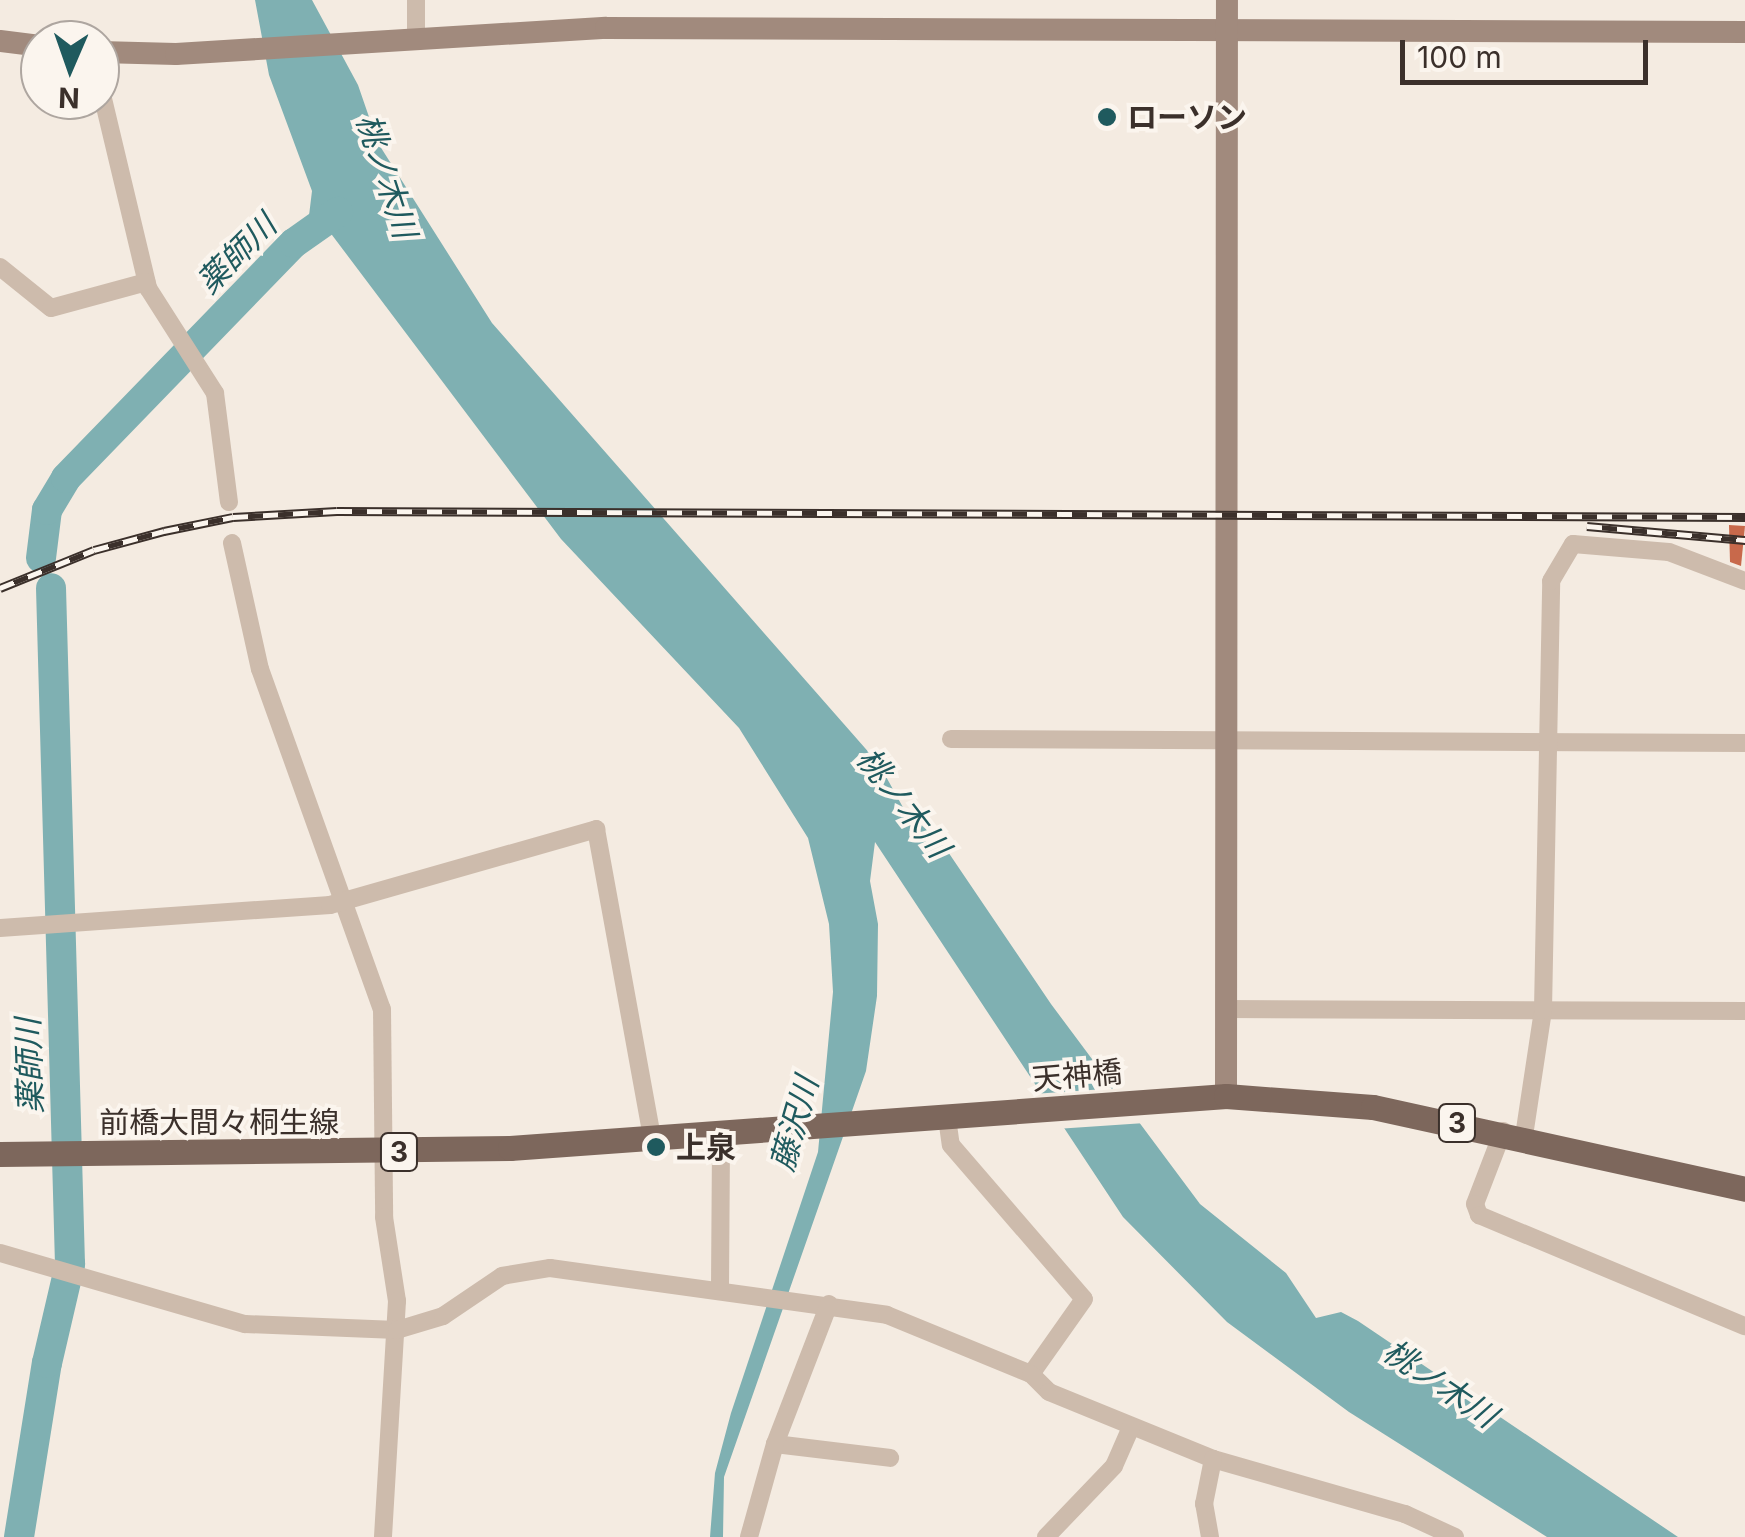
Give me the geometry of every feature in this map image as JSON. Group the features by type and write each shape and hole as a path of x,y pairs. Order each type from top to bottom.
{"main road":[{"name":"天神橋","path":"947,1118 1226,1096"},
{"name":"3","path":"1226,1096 1332,1101 1514,1134 1745,1189"},
{"name":"前橋大間々桐生線","path":"0,1154 381,1153 947,1118"}],"street":[{"path":"406,37 416,0"},
{"path":"1226,1096 1228,0"},
{"path":"120,52 209,52 406,37 606,28 1745,32"},
{"path":"108,120 146,282 199,365 219,407 229,502"},
{"path":"0,267 52,308 146,282"},
{"path":"232,543 260,669 344,902 385,1032 381,1153 397,1330 383,1537"},
{"path":"1745,582 1662,551 1568,546 1549,591 1543,1010 1514,1134 1475,1204 1479,1215 1745,1326"},
{"path":"951,740 1745,743"},
{"path":"0,928 344,902 596,828 652,1137"},
{"path":"1227,1009 1745,1011"},
{"path":"947,1118 951,1145 1084,1300 1031,1374"},
{"path":"720,1287 721,1134"},
{"path":"0,1253 234,1323 397,1330 442,1316 522,1269 720,1287 826,1304 915,1324 974,1356 1031,1374 1048,1392 1131,1427 1213,1459 1395,1511 1455,1537"},
{"path":"749,1537 775,1444 826,1304"},
{"path":"1046,1537 1114,1466 1131,1427"},
{"path":"775,1444 890,1458"},
{"path":"1210,1537 1204,1516 1213,1459"}],"water":[{"name":"桃ノ木川","path":"255,0 312,0 358,85 378,143 492,323 879,764 905,811 942,843 1051,1004 1200,1204 1286,1273 1316,1318 1341,1312 1358,1321 1678,1537 1547,1537 1349,1412 1227,1322 1123,1217 875,842 870,881 878,924 877,996 866,1071 724,1477 723,1537 710,1537 715,1473 731,1413 818,1152 833,992 829,924 808,838 739,728 561,539 329,231 307,232 312,191 269,75"}],"pier":[{"path":"1119,1088 1145,1123 1056,1129 1033,1094"}],"building":[{"path":"1729,525 1745,526 1741,566 1730,562"}],"waterway":[{"name":"薬師川","path":"41,558 47,510 66,478 294,243 338,212"},
{"name":"薬師川","path":"19,1537 47,1363 70,1264 51,588"}],"railway":[{"path":"0,588 94,550 164,531 233,517 337,511 1745,517"},
{"path":"1587,526 1745,540"}],"place":[{"name":"ローソン","path":"1107,117"},
{"name":"上泉","path":"656,1147"}],"water label":[{"name":"藤沢川","path":"795,1124"}]}
